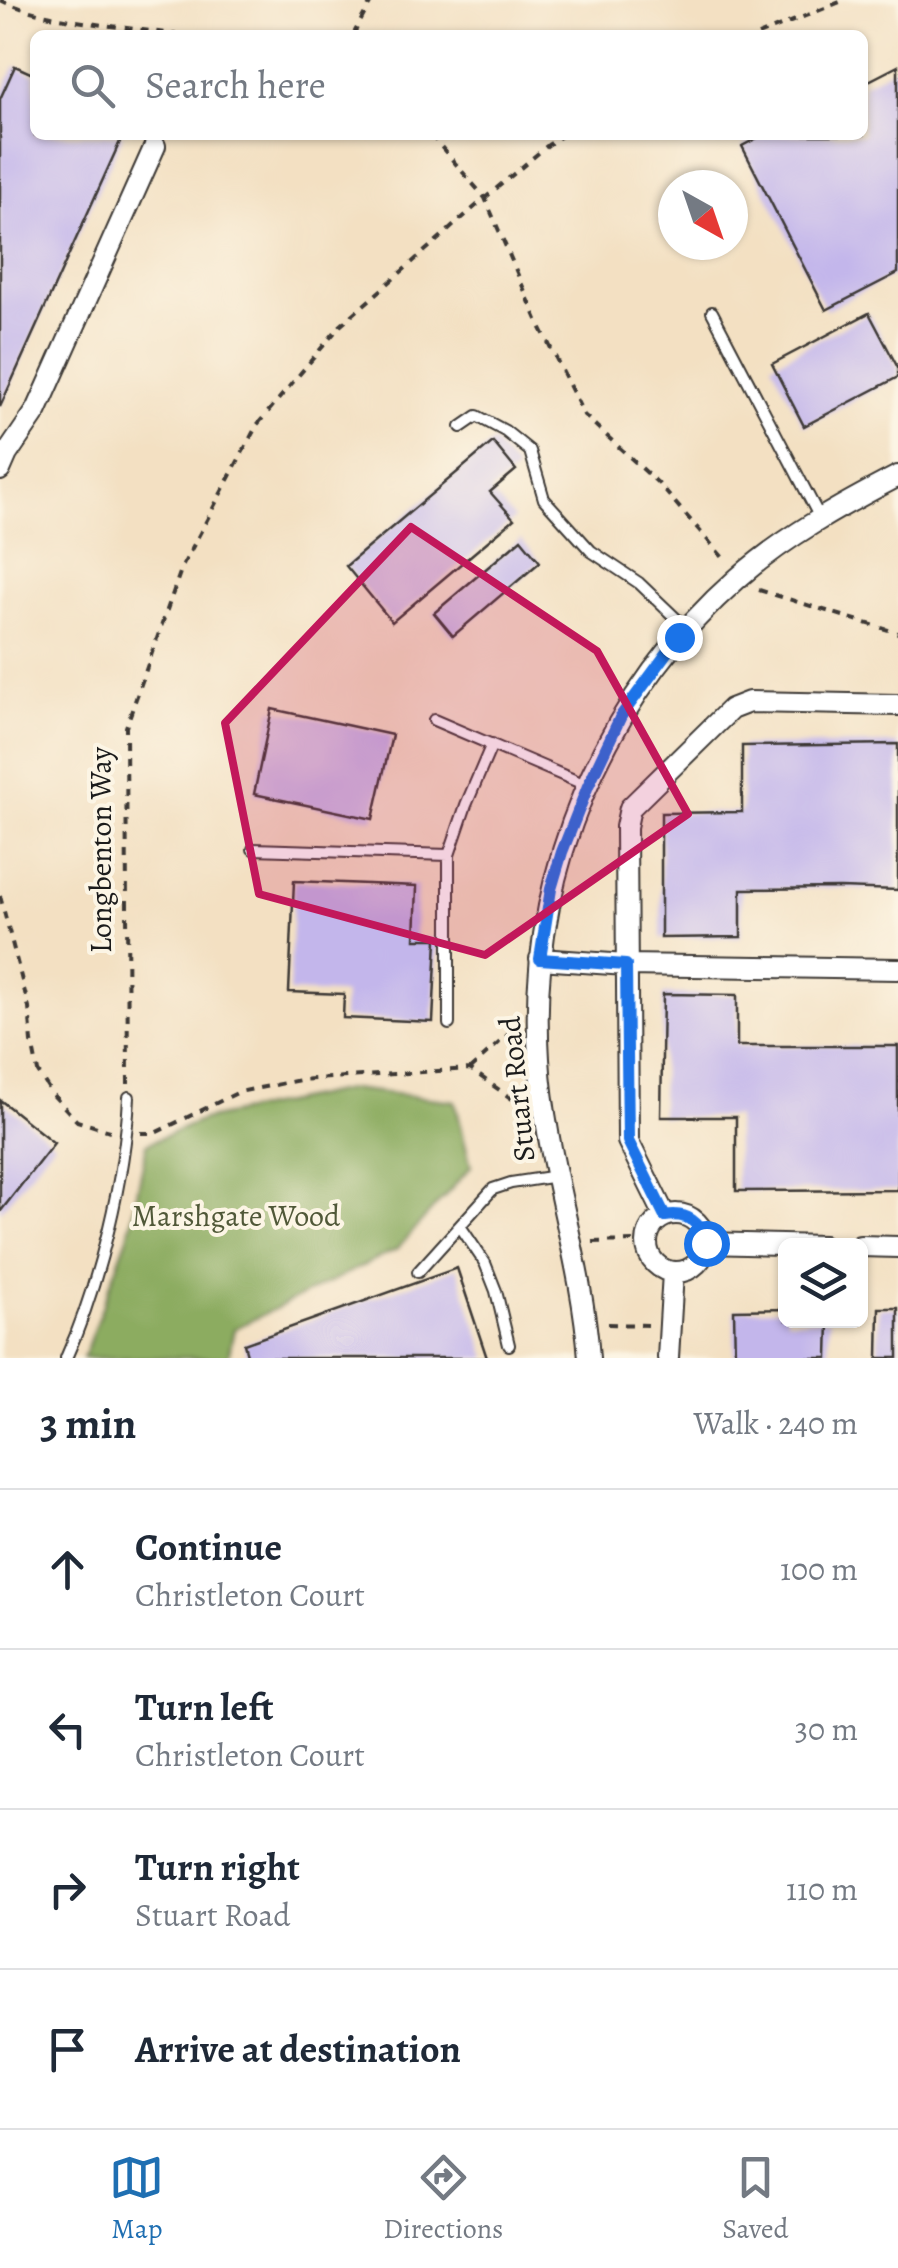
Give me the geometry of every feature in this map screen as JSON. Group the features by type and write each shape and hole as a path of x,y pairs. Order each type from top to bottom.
{"street":[{"path":"0,470 37,410 155,146"},
{"name":"Stuart Road","path":"589,1358 576,1259 545,1114 536,1008 551,889 562,852 621,716 687,629 740,577 820,518 896,481"},
{"path":"665,1216 628,1141 626,827 630,808 731,710 749,702 898,705"},
{"path":"540,959 626,965 898,969"},
{"path":"675,1214 700,1226 706,1243 699,1262 682,1272 672,1272 656,1264 648,1238 651,1229 665,1216 675,1214"},
{"path":"706,1243 778,1245"},
{"path":"868,1246 898,1247"},
{"path":"668,1358 672,1272"}],"lane":[{"path":"712,312 820,518"},
{"path":"461,427 477,416 530,450 544,499 591,551 638,582 687,629"},
{"path":"434,720 588,786"},
{"path":"448,1024 449,854 492,744"},
{"path":"252,850 449,854"},
{"path":"66,1358 104,1245 124,1150 128,1097"},
{"path":"418,1272 493,1189 557,1176"},
{"path":"460,1226 485,1262 510,1345"}],"path":[{"path":"0,0 67,18 147,30"},
{"path":"356,30 372,0"},
{"path":"770,30 845,0"},
{"path":"435,140 485,198 538,322 584,415 658,482 740,577 759,590 898,633"},
{"name":"Longbenton Way","path":"128,1097 126,728 182,567 257,425 340,326 556,140"},
{"path":"0,896 29,1008 38,1072 77,1121 114,1133"},
{"path":"141,1132 155,1132 239,1092 300,1080 470,1069 511,1032"},
{"path":"470,1069 518,1104"},
{"path":"589,1242 635,1242 648,1238"},
{"path":"604,1324 670,1326"}],"highlighted area":[{"path":"411,527 597,651 688,814 485,955 259,894 225,723"}],"green space":[{"name":"Marshgate Wood","path":"351,1089 455,1101 471,1167 397,1249 234,1329 228,1358 83,1358 128,1237 147,1144 202,1120"}],"building":[{"path":"15,66 30,73 30,140 121,140 0,407 0,99"},
{"path":"898,66 898,273 826,310 742,146 753,140 868,140 868,81"},
{"path":"869,313 898,368 898,377 804,426 772,364"},
{"path":"493,442 516,470 490,492 514,519 392,622 346,566"},
{"path":"521,539 540,562 453,636 434,613"},
{"path":"272,709 392,735 373,819 254,794"},
{"path":"898,744 898,890 741,889 741,937 661,938 661,813 742,812 742,746"},
{"path":"294,881 417,886 415,939 437,939 433,1022 343,1018 344,994 289,992"},
{"path":"663,994 737,995 737,1046 898,1046 898,1190 736,1191 736,1117 661,1117"},
{"path":"0,1100 54,1143 0,1212"},
{"path":"457,1268 487,1358 248,1358 244,1344"},
{"path":"879,1308 898,1308 898,1358 878,1358"},
{"path":"778,1309 778,1328 829,1328 828,1358 735,1358 734,1310"}],"route":[{"path":"679,637 621,716 588,786 551,889 540,959 626,965 628,1141 665,1216 675,1214 692,1219 700,1226 706,1243"}]}
